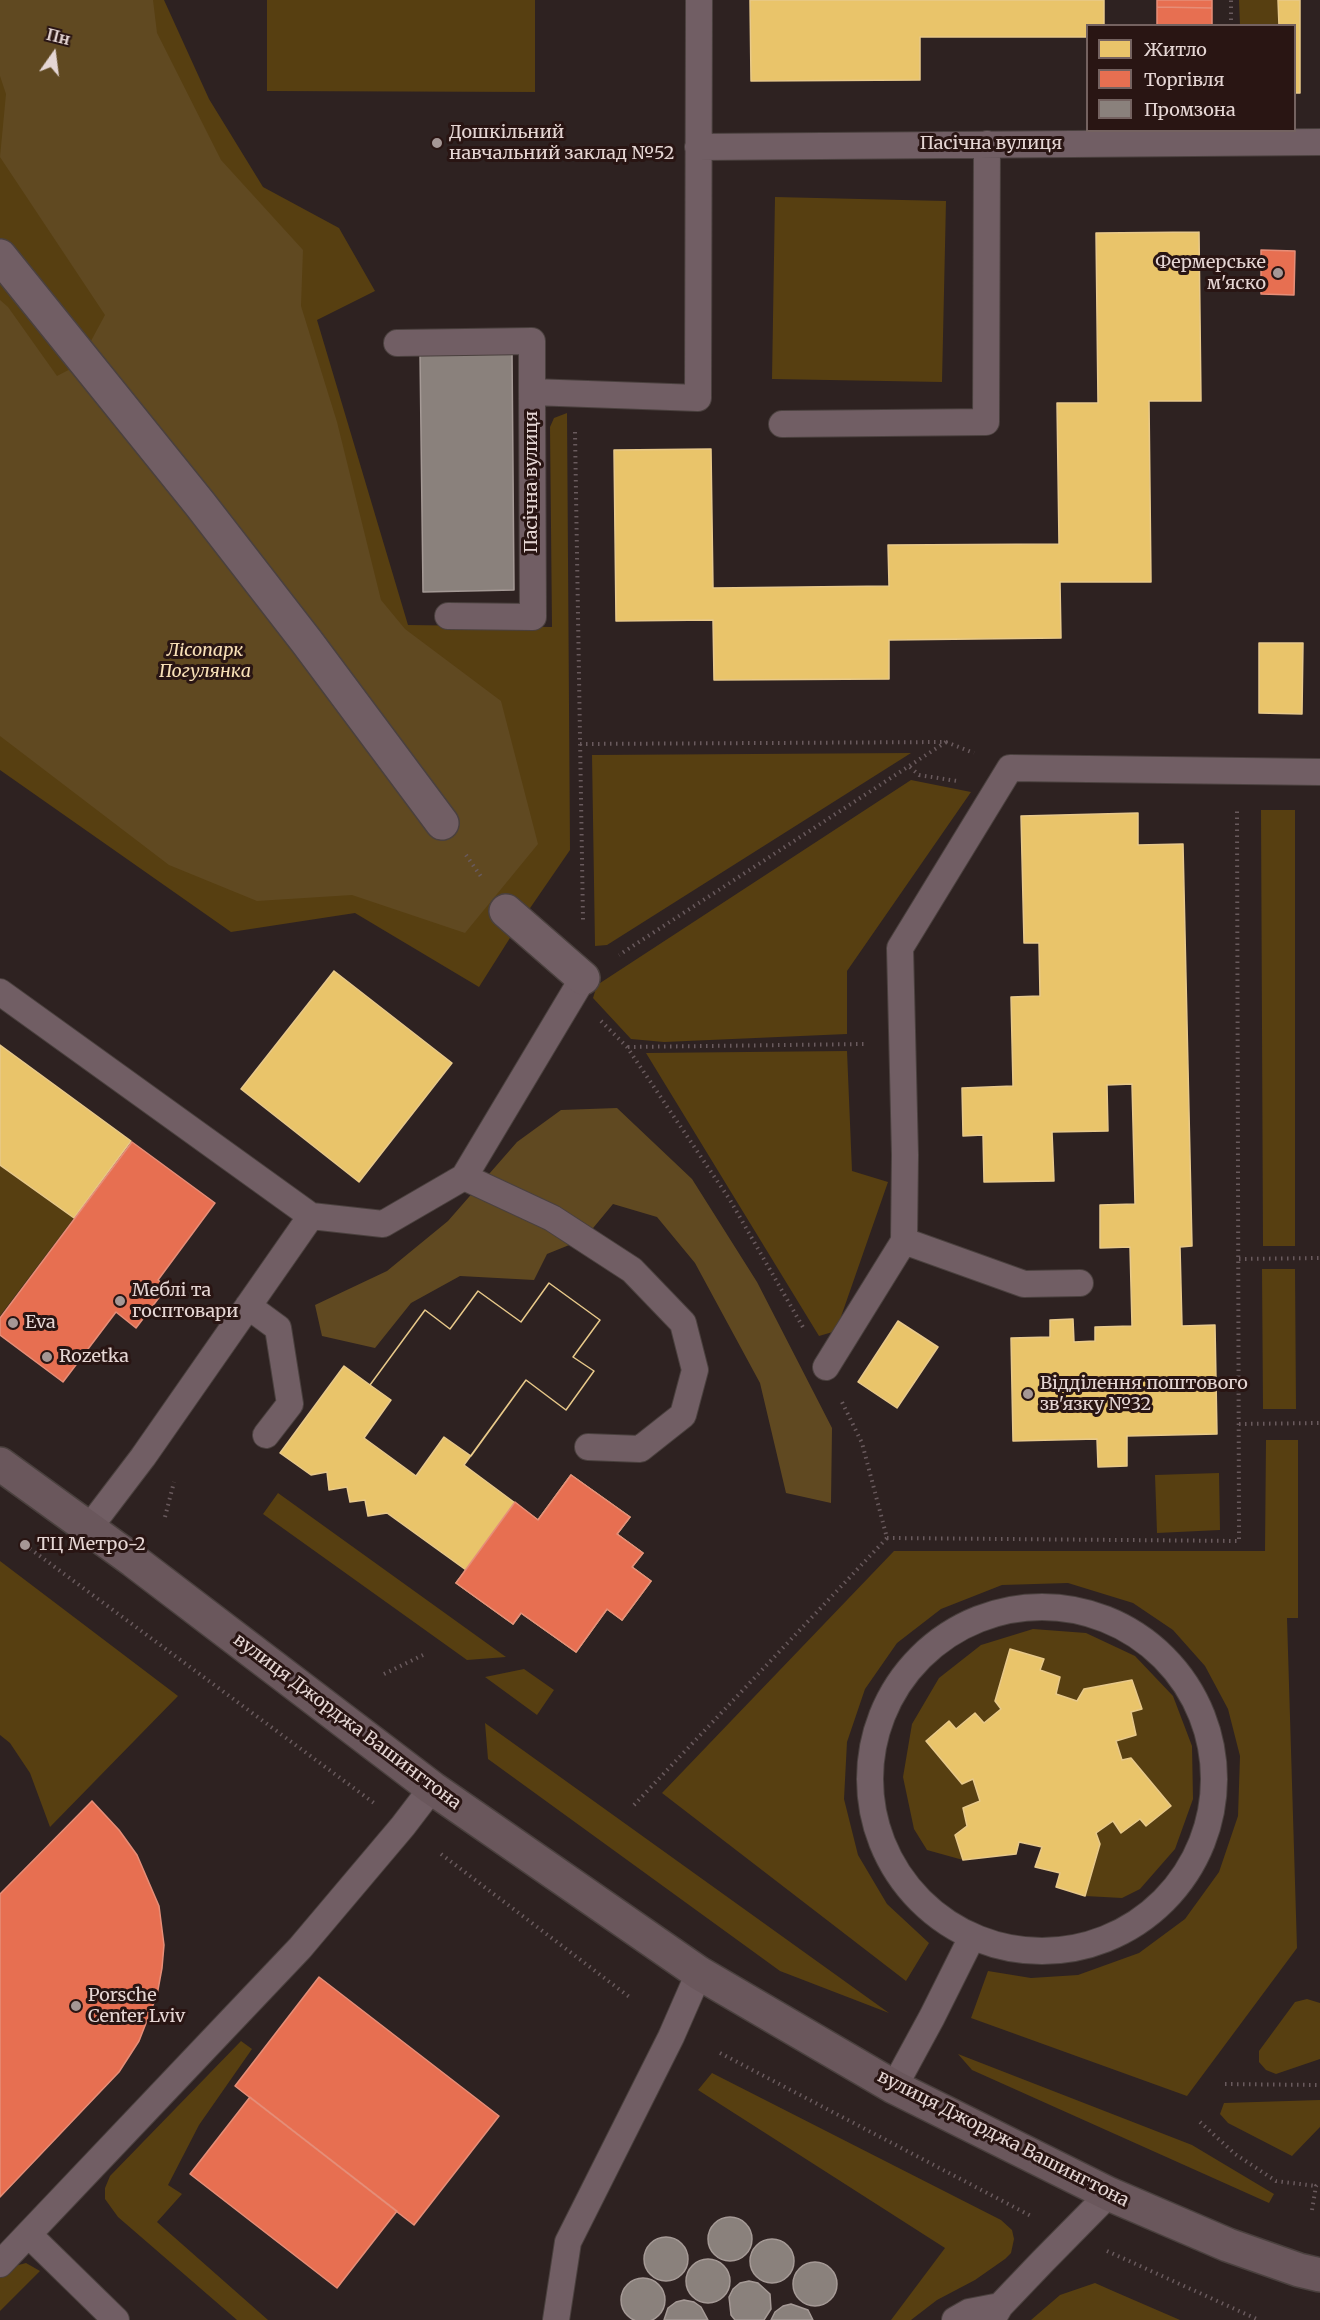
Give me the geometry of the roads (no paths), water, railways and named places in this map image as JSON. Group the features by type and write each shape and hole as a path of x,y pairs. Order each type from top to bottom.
{"main road":[{"name":"вулиця Джорджа Вашингтона","path":"0,1464 89,1528 432,1788 699,1973 894,2086 1109,2194 1228,2245 1320,2275"}],"street":[{"path":"0,256 200,504 307,642 442,823"},
{"path":"506,911 583,978"}],"lane":[{"name":"Пасічна вулиця","path":"448,615 533,616 532,392 698,398 699,0"},
{"name":"Пасічна вулиця","path":"698,147 1320,142"},
{"path":"782,424 986,422 987,144"},
{"path":"397,343 532,341 532,392"},
{"path":"826,1367 904,1241 905,1155 900,948 1010,768 1320,772"},
{"path":"0,992 311,1216 383,1224 464,1177 583,978"},
{"path":"464,1177 552,1218 632,1270 683,1323 695,1370 683,1415 640,1449 588,1447"},
{"path":"89,1528 143,1456 311,1216"},
{"path":"904,1241 1024,1284 1080,1283"},
{"path":"248,1306 278,1328 290,1404 266,1435"},
{"path":"1065,1608 1121,1626 1156,1650 1184,1681 1204,1718 1214,1759 1213,1811 1196,1860 1166,1901 1127,1930 1074,1950 990,1946 972,1937 947,1925 907,1888 882,1845 870,1796 872,1746 888,1700 916,1661 954,1630 1007,1610 1065,1608"},
{"path":"0,2264 300,1947 403,1826 432,1788"},
{"path":"894,2086 972,1937"},
{"path":"556,2320 568,2242 671,2037 699,1973"},
{"path":"954,2320 969,2312 996,2313 1109,2194"},
{"path":"28,2235 116,2320"}],"place":[{"name":"Дошкільний навчальний заклад №52","path":"437,143"},
{"name":"Фермерське м'яско","path":"1278,273"},
{"name":"Меблі та госптовари","path":"120,1301"},
{"name":"Eva","path":"13,1323"},
{"name":"Rozetka","path":"47,1357"},
{"name":"Відділення поштового зв'язку №32","path":"1028,1394"},
{"name":"ТЦ Метро-2","path":"25,1545"},
{"name":"Porsche Center Lviv","path":"76,2006"}],"park label":[{"name":"Лісопарк Погулянка","path":"205,661"}]}
